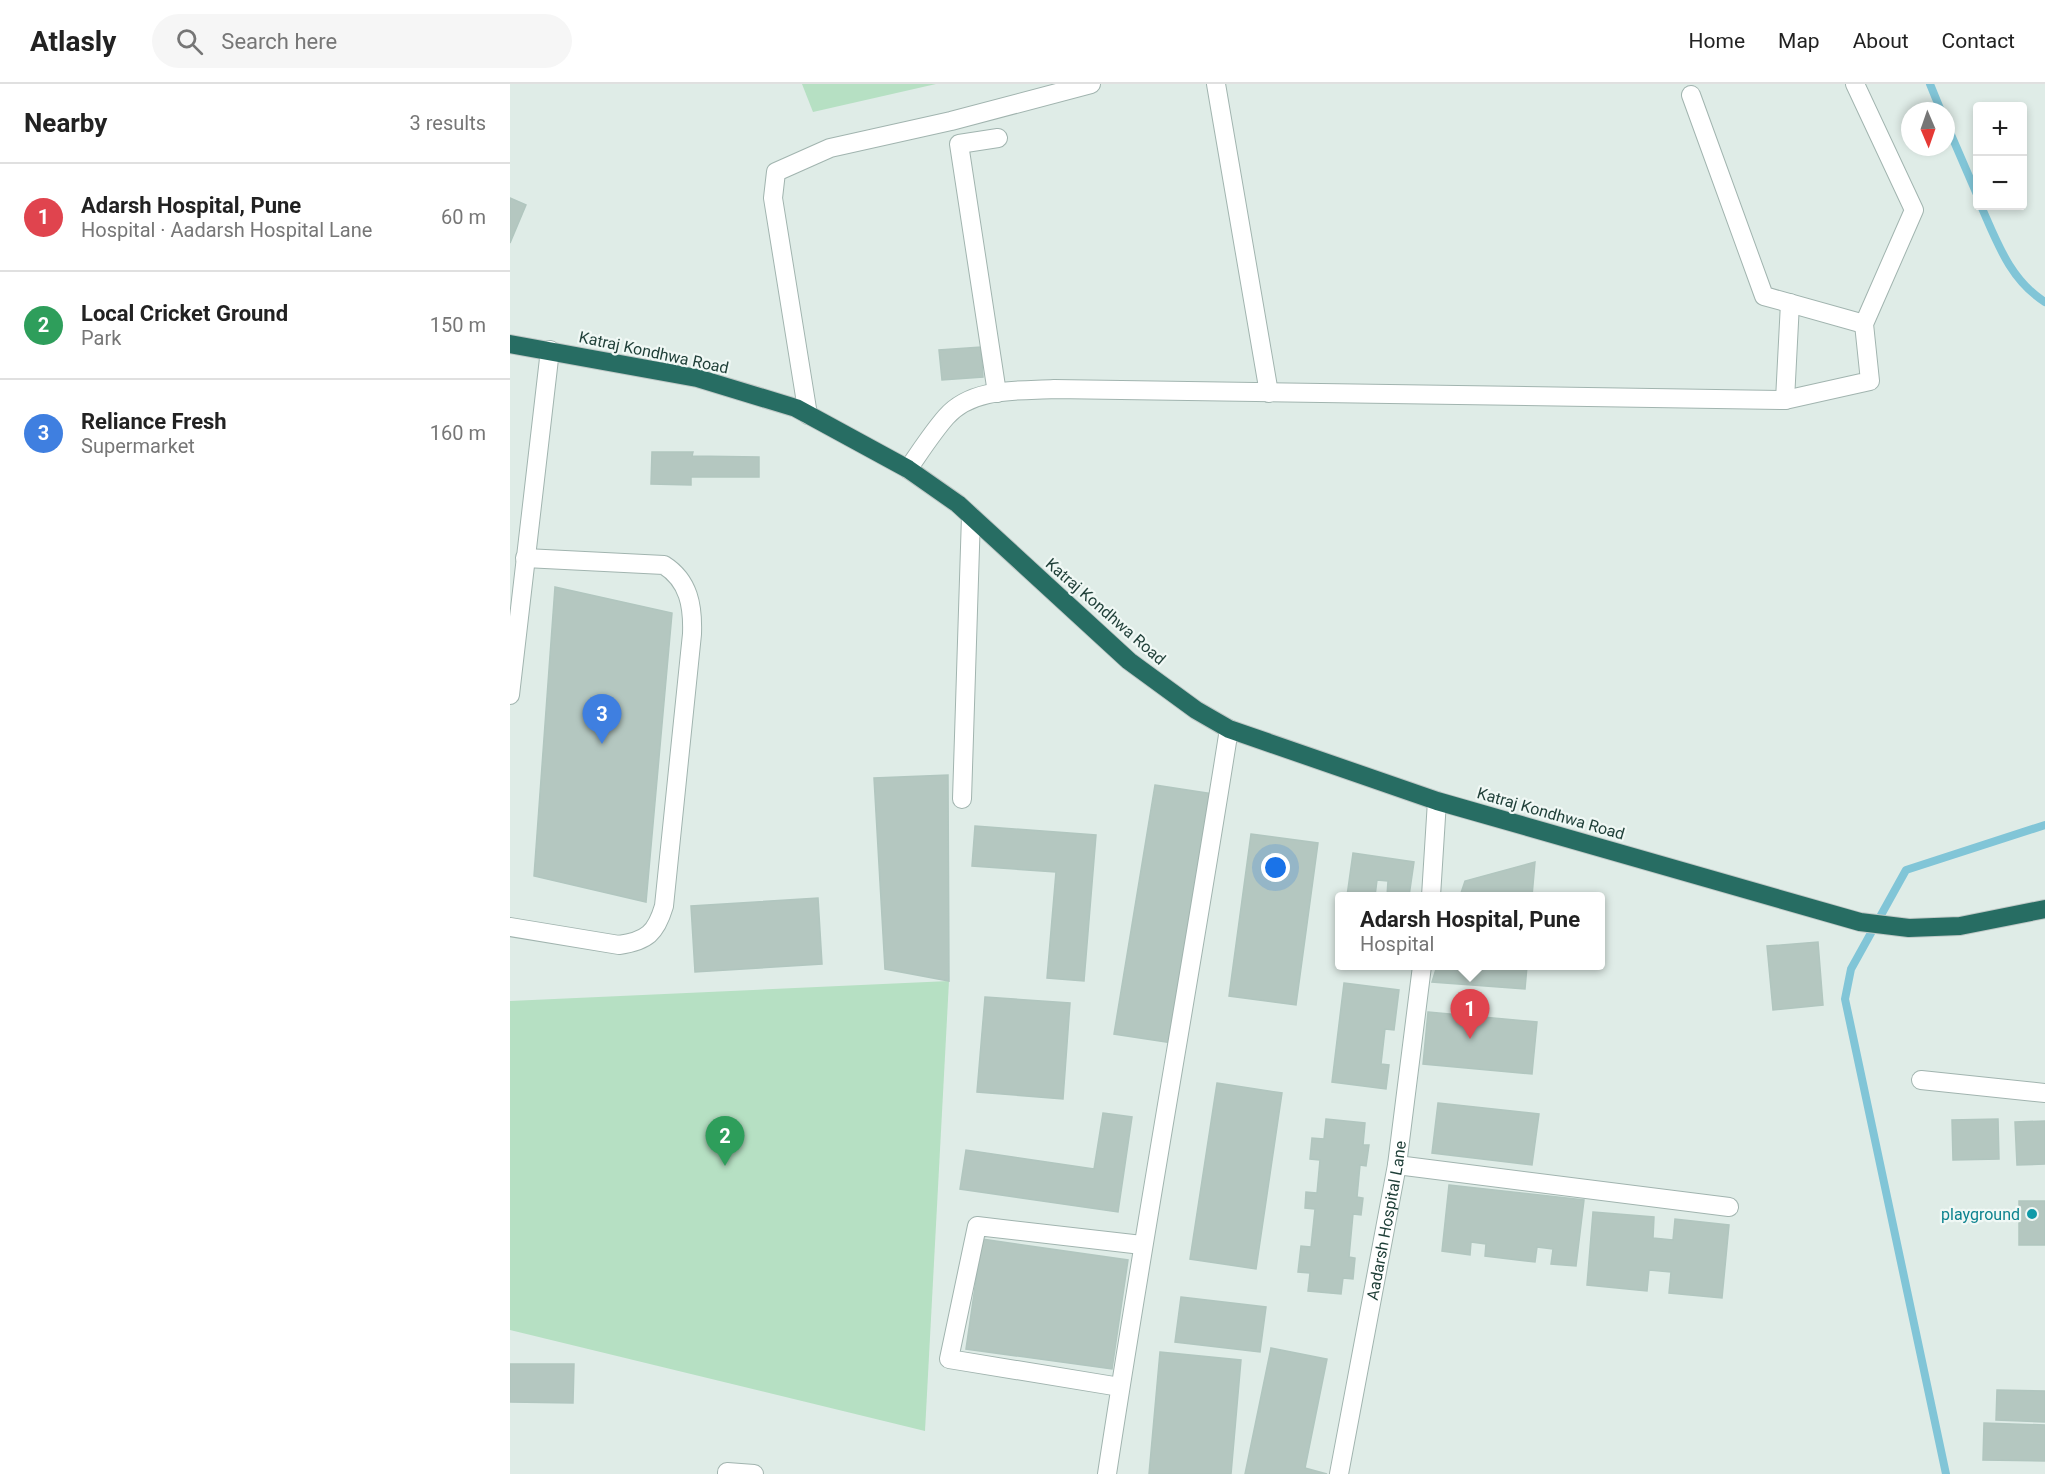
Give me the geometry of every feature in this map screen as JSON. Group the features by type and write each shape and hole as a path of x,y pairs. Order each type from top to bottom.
{"highway":[{"name":"Katraj Kondhwa Road","path":"510,344 697,378 796,408 908,469 970,516 1129,661 1196,710 1230,729 1437,801 1860,922 1909,928 1960,926 2045,909"}],"street":[{"path":"808,415 773,198 776,171 830,148 951,121 1091,84"},
{"path":"1216,84 1269,393"},
{"path":"908,469 946,416 971,398 997,393 1054,389 1785,400 1870,381 1864,324 1914,210 1855,84"},
{"path":"1691,95 1764,296 1864,324"},
{"path":"997,393 959,144 998,138"},
{"path":"1785,400 1790,303"},
{"path":"510,694 550,350"},
{"path":"962,799 970,516"},
{"path":"510,927 619,945 636,942 659,924 664,906 693,611 678,574 664,565 525,558"},
{"path":"1107,1474 1142,1245 1186,1005 1230,729"},
{"path":"1431,892 1437,801"},
{"name":"Aadarsh Hospital Lane","path":"1339,1474 1397,1165 1421,970"},
{"path":"1921,1080 2045,1093"},
{"path":"1397,1165 1729,1207"},
{"path":"1120,1387 949,1359 977,1226 1142,1245"},
{"path":"727,1474 728,1472 754,1474"}],"green space":[{"path":"802,84 936,84 813,112"},
{"path":"949,981 925,1431 510,1330 510,1001"}],"building":[{"path":"510,198 526,205 510,243"},
{"path":"981,347 983,377 942,380 939,350"},
{"path":"652,452 693,452 692,456 759,457 759,477 691,477 691,485 651,484"},
{"path":"555,587 672,613 646,902 534,876"},
{"path":"948,775 949,981 885,969 874,778"},
{"path":"1155,785 1213,794 1172,1043 1114,1034"},
{"path":"975,826 1096,835 1084,981 1047,978 1056,872 972,866"},
{"path":"1251,834 1318,843 1296,1005 1229,996"},
{"path":"1353,853 1414,862 1410,892 1387,892 1388,881 1377,880 1376,892 1348,892"},
{"path":"1535,862 1532,892 1461,892 1465,881"},
{"path":"818,898 822,964 695,972 691,906"},
{"path":"1818,942 1823,1005 1773,1010 1767,946"},
{"path":"1436,970 1527,970 1525,989 1432,982"},
{"path":"1344,983 1399,990 1394,1030 1385,1029 1381,1064 1389,1065 1386,1089 1332,1082"},
{"path":"985,997 1070,1003 1063,1099 977,1092"},
{"path":"1428,1012 1537,1022 1532,1074 1423,1064"},
{"path":"1217,1083 1282,1093 1256,1269 1190,1259"},
{"path":"1438,1103 1539,1114 1532,1165 1432,1153"},
{"path":"1103,1113 1132,1117 1118,1212 960,1189 966,1150 1094,1169"},
{"path":"1326,1119 1365,1123 1363,1145 1369,1145 1366,1166 1360,1165 1357,1197 1363,1198 1361,1215 1353,1214 1349,1257 1355,1258 1353,1279 1343,1278 1341,1294 1308,1291 1310,1273 1298,1272 1301,1246 1311,1247 1315,1209 1305,1208 1306,1192 1317,1193 1320,1160 1310,1159 1312,1138 1324,1139"},
{"path":"1998,1119 1999,1159 1953,1160 1952,1120"},
{"path":"2045,1121 2045,1164 2017,1165 2015,1122"},
{"path":"1449,1185 1584,1200 1576,1266 1551,1264 1553,1249 1537,1247 1535,1262 1485,1256 1486,1244 1471,1242 1470,1255 1442,1251"},
{"name":"playground","path":"2019,1201 2045,1201 2045,1245 2019,1245"},
{"path":"1593,1212 1654,1217 1653,1238 1673,1240 1675,1219 1729,1225 1722,1298 1669,1293 1671,1272 1649,1270 1647,1291 1587,1285"},
{"path":"982,1239 1128,1260 1112,1369 966,1349"},
{"path":"1181,1297 1266,1307 1260,1352 1175,1342"},
{"path":"1271,1348 1327,1359 1305,1468 1327,1474 1245,1474"},
{"path":"1160,1352 1241,1360 1231,1474 1149,1474"},
{"path":"510,1364 574,1364 573,1403 510,1402"},
{"path":"1997,1390 2045,1391 2045,1422 1996,1420"},
{"path":"1984,1423 2045,1425 2045,1461 1983,1460"}],"waterway":[{"path":"1930,84 1937,102"},
{"path":"1955,144 1973,185"},
{"path":"1983,210 1999,246 2022,283 2045,302"},
{"path":"1946,1474 1845,999 1851,969 1906,870 2045,825"}],"place":[{"name":"Reliance Fresh","path":"602,744"},
{"name":"Adarsh Hospital, Pune","path":"1470,1039"},
{"name":"Local Cricket Ground","path":"725,1166"},
{"name":"playground","path":"2032,1214"}]}
